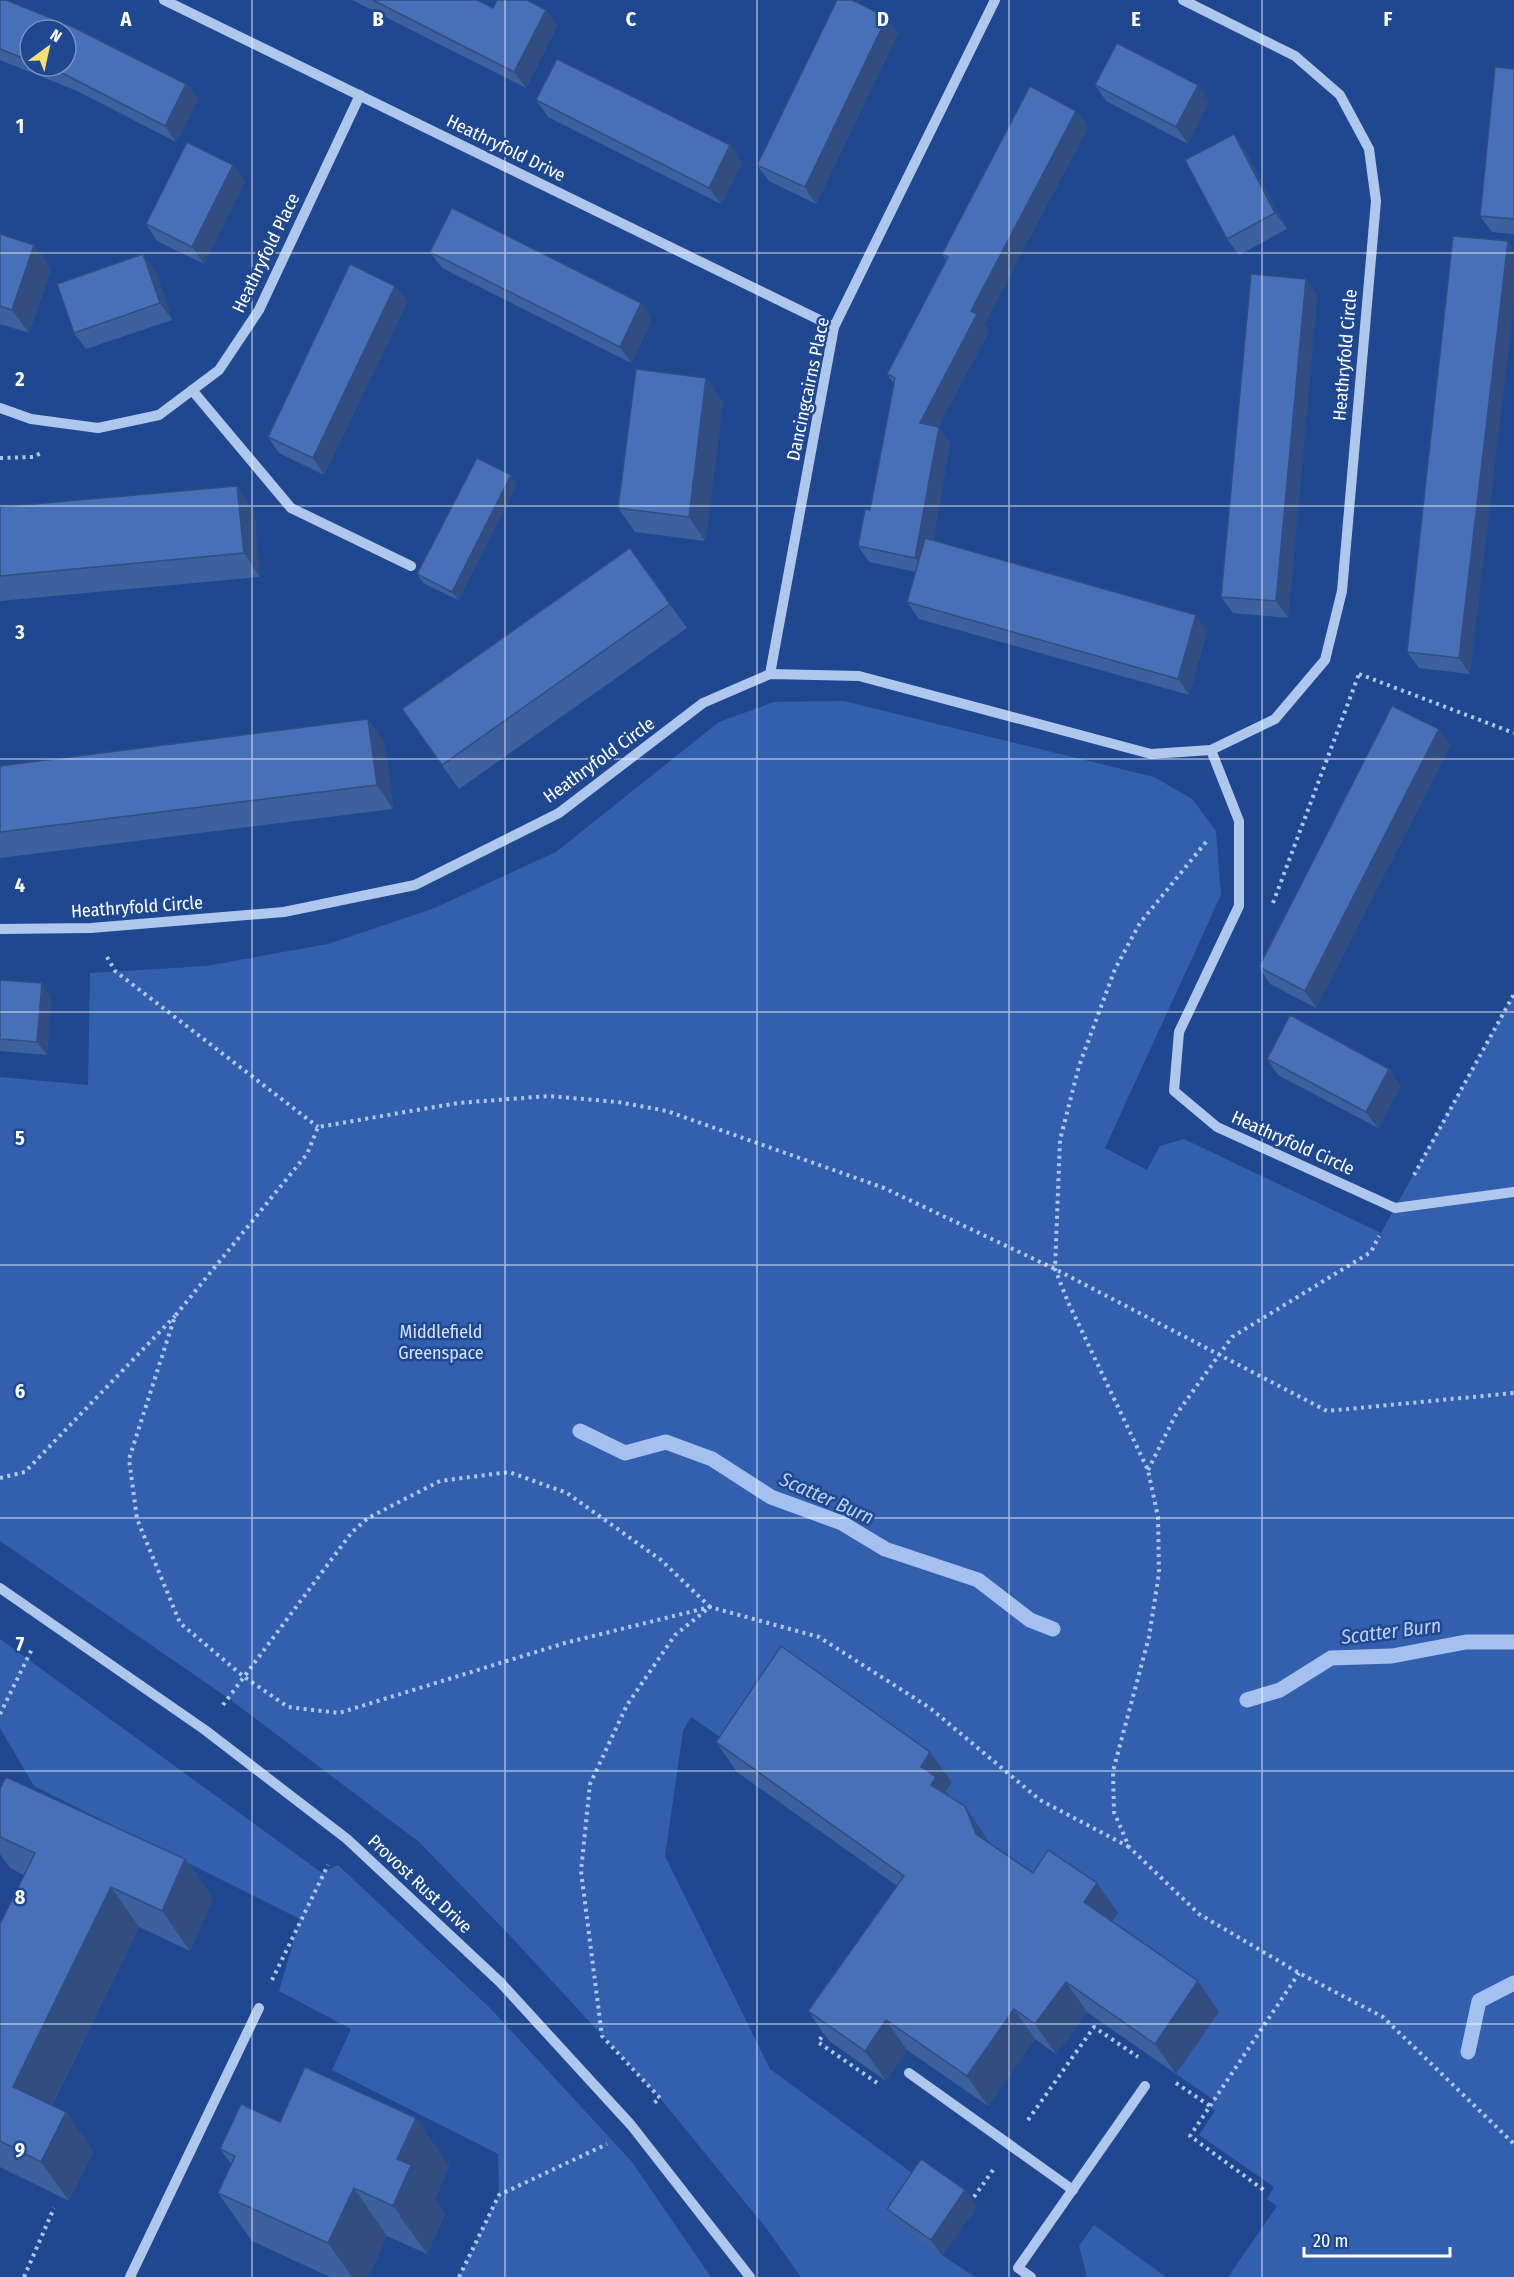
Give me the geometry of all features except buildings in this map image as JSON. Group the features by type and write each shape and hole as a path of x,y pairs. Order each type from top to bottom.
{"street":[{"name":"Heathryfold Drive","path":"164,0 834,327"},
{"name":"Dancingcairns Place","path":"770,674 834,327 995,0"},
{"name":"Heathryfold Circle","path":"0,929 91,928 284,912 415,885 559,813 703,704 770,674 859,676 1151,754 1211,750 1275,719 1325,660 1342,591 1376,201 1369,149 1340,95 1295,56 1183,0"},
{"name":"Heathryfold Place","path":"0,408 31,419 98,428 159,414 219,370 259,310 360,95"},
{"path":"192,390 291,508 411,566"},
{"name":"Heathryfold Circle","path":"1211,750 1239,821 1239,906 1179,1032 1174,1091 1217,1127 1395,1208"},
{"path":"1395,1208 1514,1192"},
{"name":"Provost Rust Drive","path":"0,1588 205,1730 347,1839 500,1982 631,2125 750,2277"},
{"path":"130,2277 259,2008"},
{"path":"909,2073 1073,2190"},
{"path":"1031,2277 1018,2268 1145,2086"}],"path":[{"path":"1325,660 1514,733"},
{"path":"1239,906 1269,914 1359,674"},
{"path":"1130,1847 1114,1812 1113,1771 1149,1637 1159,1573 1158,1517 1148,1470 1068,1302 1055,1269 1060,1140 1079,1066 1115,969 1140,923 1216,831 1239,821"},
{"path":"91,928 115,971 318,1127 458,1103 549,1096 618,1102 657,1110 884,1188 1055,1269 1327,1411 1514,1393"},
{"path":"1148,1470 1175,1416 1232,1337 1371,1252 1514,994"},
{"path":"0,1478 25,1472 175,1316 307,1154 318,1127"},
{"path":"175,1316 129,1459 137,1519 180,1623 243,1676 288,1707 339,1713 565,1642 710,1607"},
{"path":"205,1730 352,1532 368,1518 440,1481 509,1472 567,1494 661,1560 710,1607 819,1637 930,1708 1040,1800 1130,1847 1199,1914 1299,1973 1383,2017 1514,2144"},
{"path":"459,2277 499,2195 601,2148 631,2125 660,2098 602,2036 580,1871 590,1784 627,1705 675,1635 710,1607"},
{"path":"0,1714 46,1620"},
{"path":"274,1976 322,1873 347,1839"},
{"path":"1210,2106 1299,1973"},
{"path":"24,2277 54,2208"}],"green space":[{"name":"Middlefield Greenspace","path":"844,701 1154,777 1192,799 1216,831 1221,895 1105,1148 1147,1170 1160,1146 1184,1139 1381,1233 1514,994 1514,2277 1228,2277 1277,2206 1267,2199 1274,2187 1199,2135 1215,2111 1210,2106 1214,2100 1176,2074 1219,2011 1054,1903 748,1756 691,1717 683,1731 665,1856 770,2069 927,2184 898,2226 975,2277 801,2277 766,2228 660,2098 515,1941 419,1842 228,1698 0,1541 0,1077 88,1085 90,973 206,966 328,944 432,909 556,852 719,722 774,702"},
{"path":"0,1639 322,1873 338,1865 491,2009 632,2162 711,2277 459,2277 499,2195 498,2154 332,2070 351,2029 279,1991 300,1919 34,1786 0,1728"},
{"path":"1094,2225 1166,2277 1087,2277 1079,2246"}],"waterway":[{"name":"Scatter Burn","path":"580,1431 625,1453 666,1442 712,1459 771,1497 842,1523 885,1549 978,1580 1030,1620 1053,1629"},
{"name":"Scatter Burn","path":"1247,1700 1280,1690 1331,1658 1392,1656 1466,1642 1514,1642"},
{"path":"1468,2052 1479,2001 1514,1983"}]}
